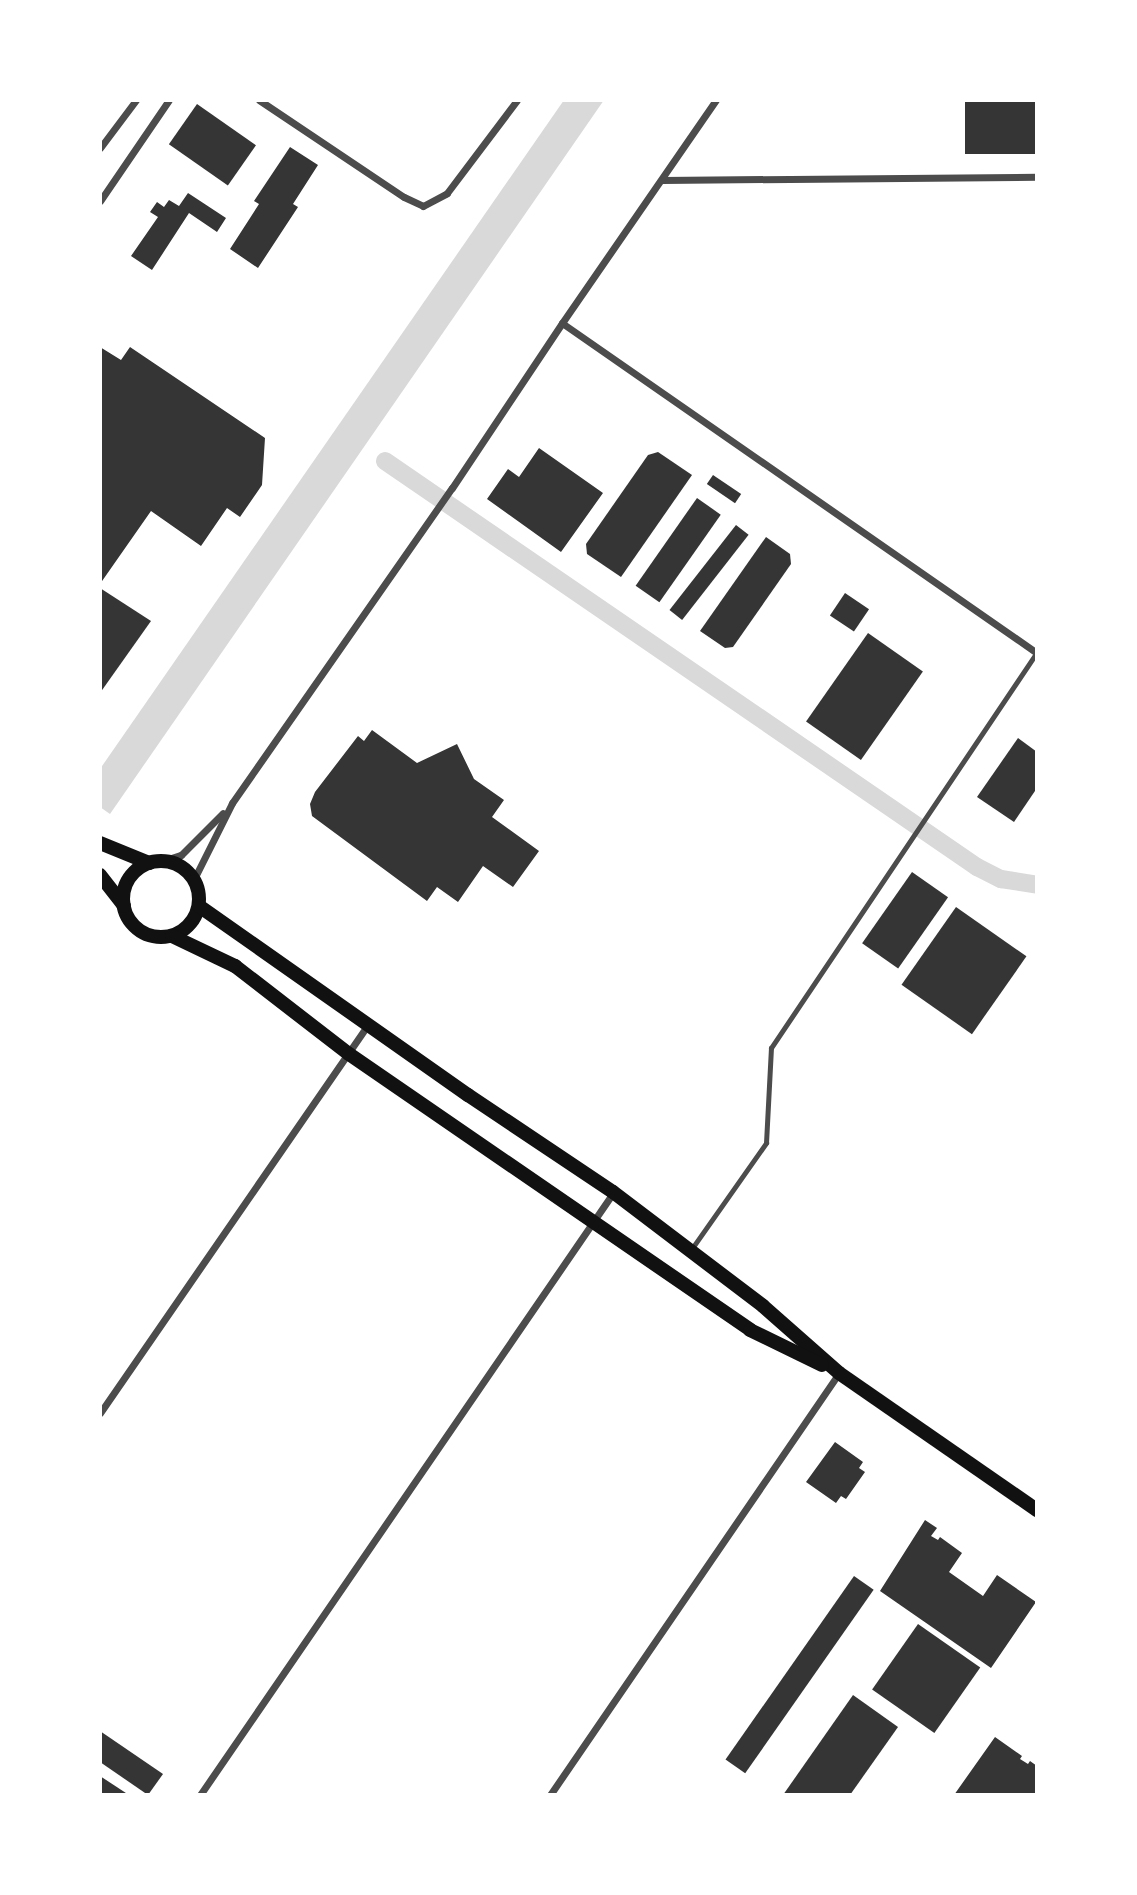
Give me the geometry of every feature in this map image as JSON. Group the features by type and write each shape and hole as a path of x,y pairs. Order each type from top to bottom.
{"main road":[{"path":"100,843 156,862 175,864 194,879 199,906 190,925 172,936 160,937 136,928 124,906 100,875"},
{"path":"124,906 124,895 132,876 156,862"},
{"path":"199,906 613,1192 763,1306 839,1373 1037,1510"},
{"path":"172,936 235,966 349,1054 750,1330 839,1373"}],"street":[{"path":"100,148 136,100"},
{"path":"100,201 169,100"},
{"path":"259,100 404,197 423,206 447,193 517,100"},
{"path":"194,879 232,803 452,488 716,100"},
{"path":"662,180 1037,177"},
{"path":"562,323 1037,652"},
{"path":"156,862 181,855 232,803"},
{"path":"100,1413 368,1025"},
{"path":"200,1795 613,1192"},
{"path":"550,1795 839,1373"}],"lane":[{"path":"690,1251 766,1143 771,1048 1037,652"}],"shaded area":[{"path":"564,100 604,100 110,814 100,807 100,769"}],"building":[{"path":"965,100 1037,100 1037,154 965,154"},
{"path":"197,104 256,145 228,185 169,144"},
{"path":"290,147 318,165 293,204 298,207 258,268 230,249 259,204 254,201"},
{"path":"188,193 226,218 217,232 189,213 152,270 131,256 158,217 150,212 157,202 164,207 169,200 179,206"},
{"path":"100,347 121,360 130,347 265,438 262,485 240,517 227,508 201,546 151,511 100,584"},
{"path":"539,448 603,493 561,552 487,499 508,469 519,477"},
{"path":"658,452 692,475 621,577 587,554 586,544 648,455"},
{"path":"713,475 741,494 735,503 707,484"},
{"path":"697,498 721,515 659,602 636,586"},
{"path":"736,525 749,535 682,620 670,610"},
{"path":"766,537 790,554 791,564 733,647 725,648 700,631"},
{"path":"100,588 151,621 100,693"},
{"path":"845,593 869,609 854,632 830,615"},
{"path":"868,633 923,671 861,760 806,721"},
{"path":"372,730 417,763 457,744 474,779 504,800 492,817 539,851 513,887 483,866 458,902 437,887 427,901 312,816 310,804 315,792 358,736 364,741"},
{"path":"1018,738 1037,752 1037,788 1014,822 977,797"},
{"path":"912,872 948,897 898,969 862,943"},
{"path":"956,907 1026,956 972,1034 902,985"},
{"path":"835,1442 863,1462 859,1468 865,1472 846,1499 841,1496 836,1503 806,1482"},
{"path":"925,1520 937,1528 931,1536 938,1540 940,1537 962,1553 949,1572 983,1596 997,1575 1036,1602 991,1668 880,1591"},
{"path":"854,1576 874,1590 745,1773 726,1759"},
{"path":"918,1624 980,1668 934,1733 872,1690"},
{"path":"853,1695 898,1727 850,1795 783,1795"},
{"path":"100,1731 163,1774 148,1795 100,1762"},
{"path":"995,1737 1022,1756 1020,1759 1037,1766 1037,1795 954,1795"},
{"path":"100,1776 129,1795 100,1795"}],"waterway":[{"path":"385,461 977,867 1001,879 1037,885"}]}
